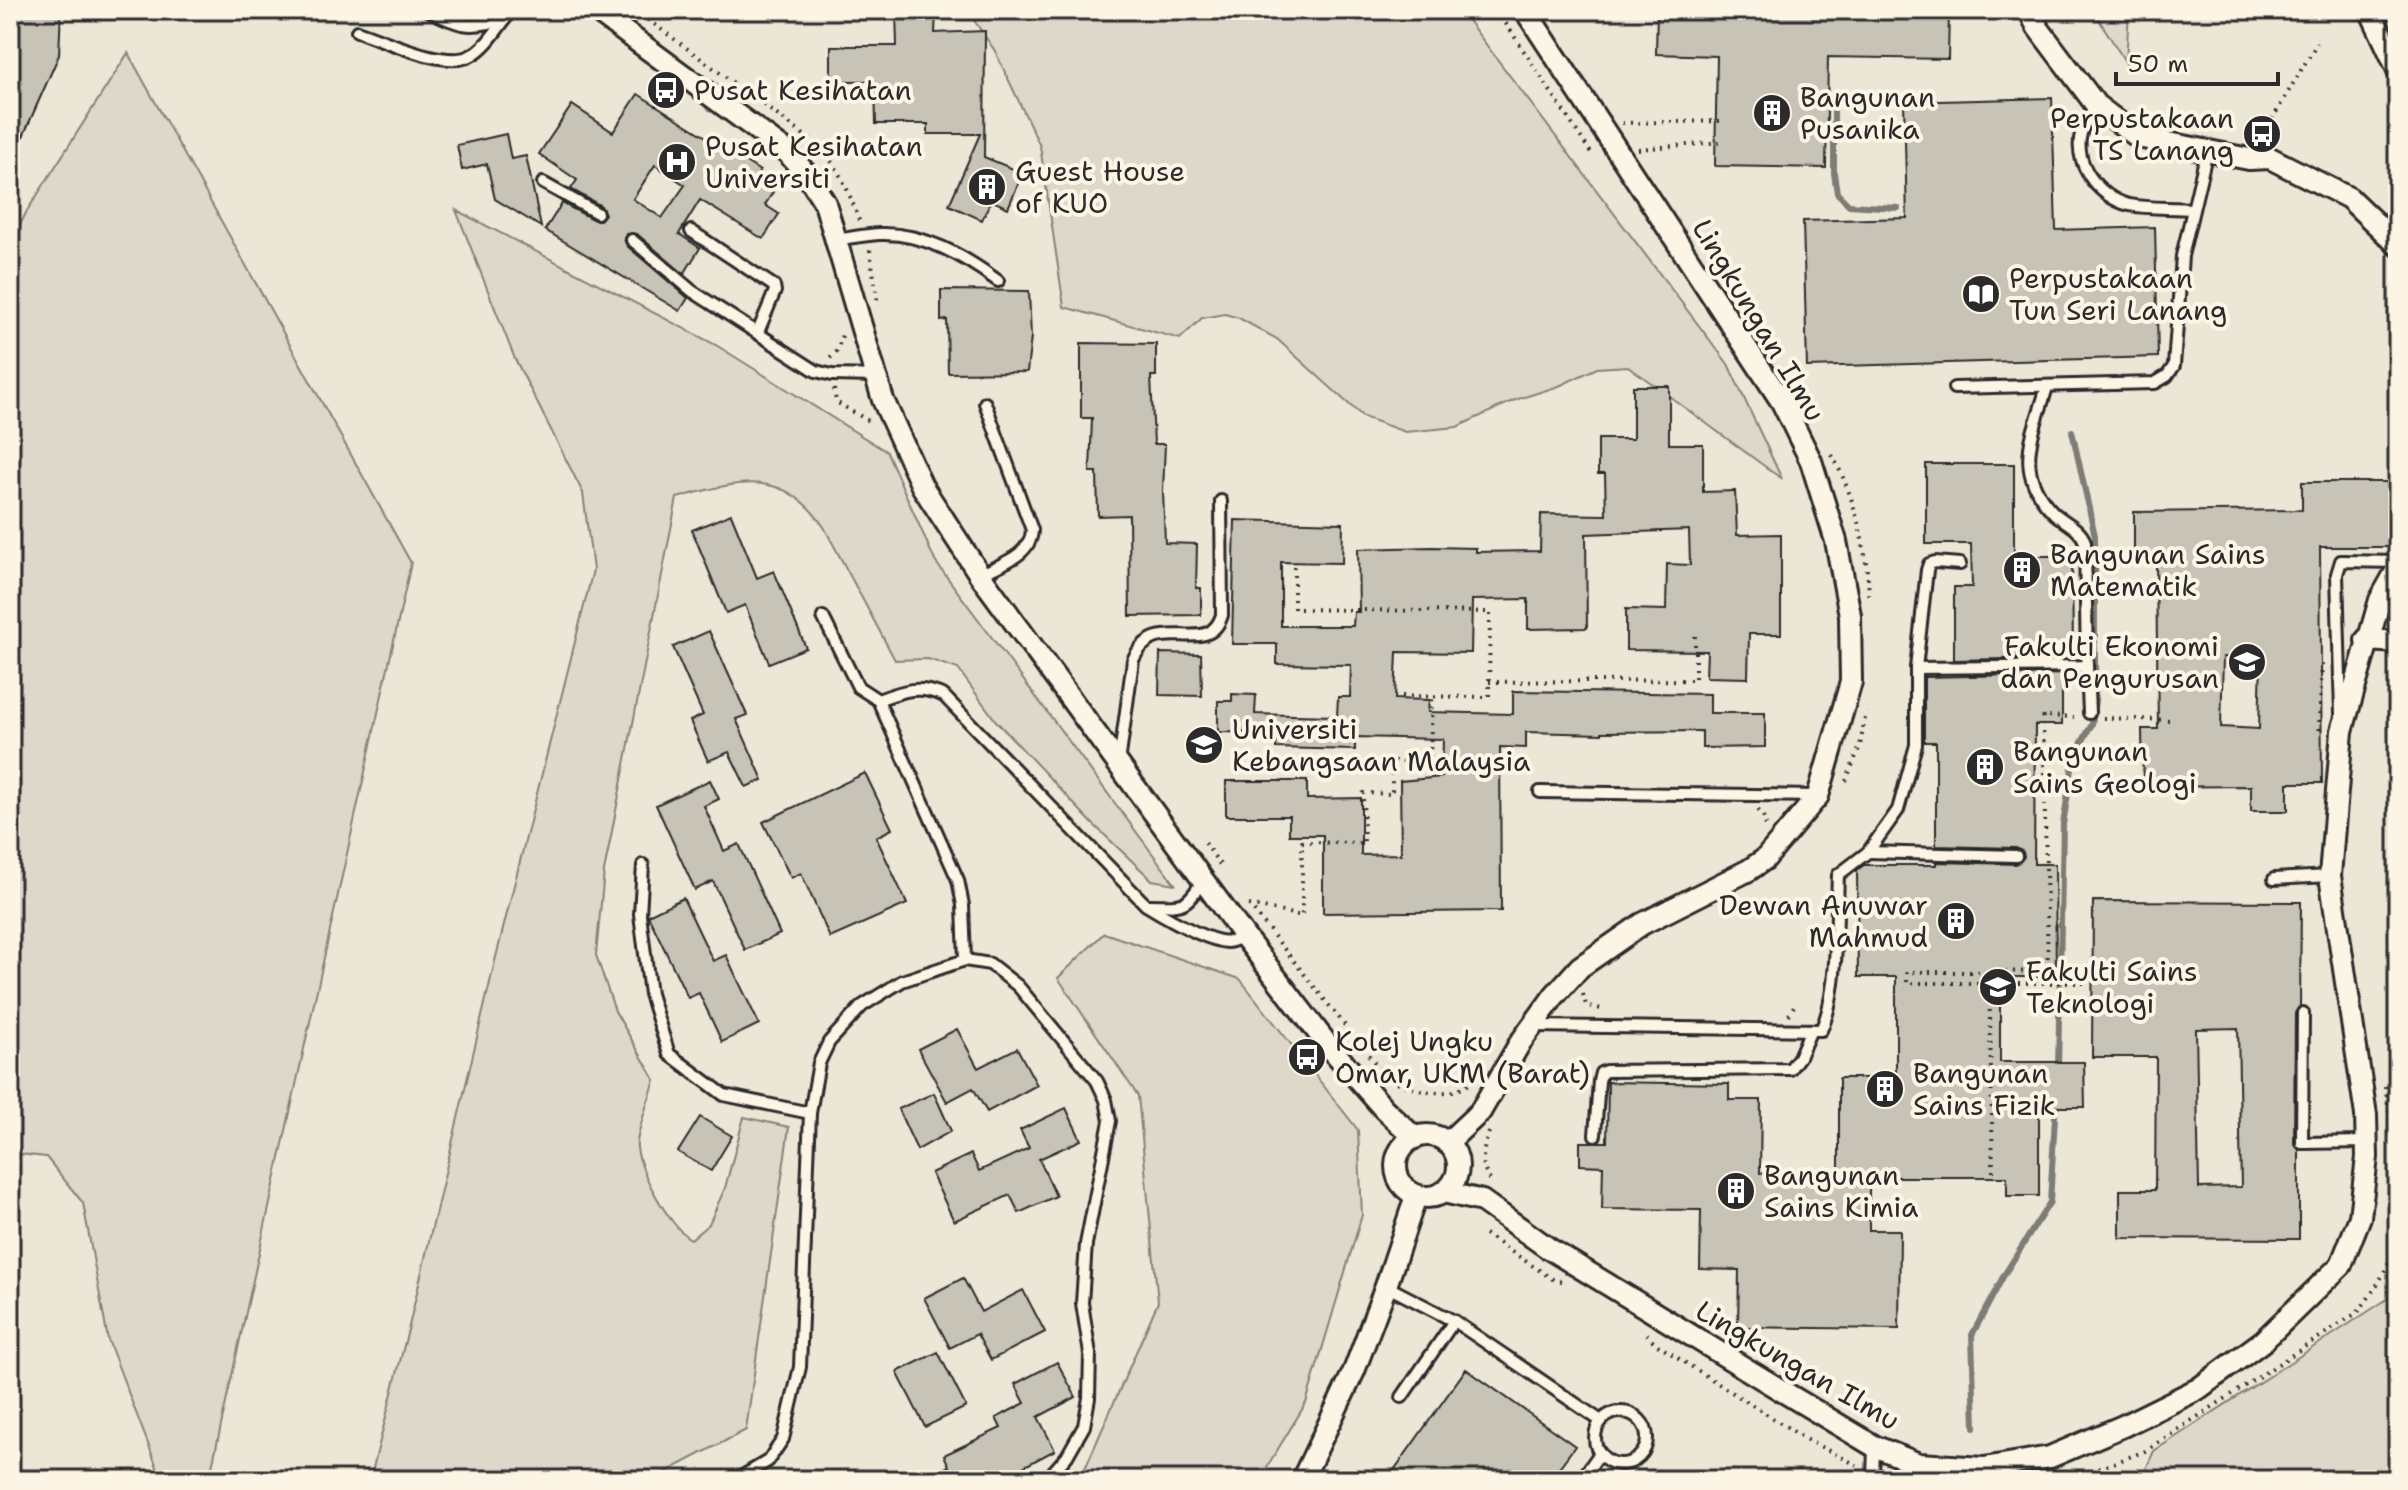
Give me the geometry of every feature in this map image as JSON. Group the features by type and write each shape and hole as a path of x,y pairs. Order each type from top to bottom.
{"street":[{"path":"595,10 787,152 808,176 825,203 883,400 922,486 980,575 1244,936 1327,1044 1384,1109 1415,1138"},
{"name":"Lingkungan Ilmu","path":"1447,1143 1480,1112 1520,1043 1554,996 1580,967 1642,924 1765,859 1818,796 1851,682 1850,615 1836,541 1811,461 1782,402 1757,362 1525,10"},
{"path":"2029,10 2038,28 2096,105 2138,137 2207,151 2250,149 2349,198 2398,245"},
{"path":"2370,10 2398,70"},
{"name":"Lingkungan Ilmu","path":"1444,1192 1482,1201 1548,1248 1874,1446 1919,1464 1961,1469 1984,1468 2050,1457 2198,1389 2263,1341 2341,1265 2360,1217 2367,1142 2366,1115 2358,1045 2330,876 2342,731 2366,640 2380,600 2398,568"},
{"path":"2366,640 2398,642"},
{"path":"1432,1136 1447,1143 1457,1159 1456,1177 1444,1192 1427,1197 1416,1196 1400,1182 1396,1172 1400,1151 1415,1138 1432,1136"},
{"path":"1302,1480 1354,1371 1416,1196"}],"lane":[{"path":"428,10 459,25 472,27 503,20"},
{"path":"357,31 440,58 457,60 469,57 481,48 512,10"},
{"path":"2096,105 2083,127 2079,147 2084,166 2099,189 2128,205 2192,209"},
{"path":"1954,388 2155,383 2167,376 2174,366 2182,256 2207,151"},
{"path":"543,183 597,213"},
{"path":"691,231 774,286 775,291 758,332"},
{"path":"835,240 882,234 930,242 967,259 998,281"},
{"path":"632,240 692,291 823,374 875,376"},
{"path":"2047,387 2028,449 2029,473 2038,497 2057,516 2080,532 2085,542 2086,715"},
{"path":"980,575 1024,551 1032,539 1032,530 985,403"},
{"path":"1118,765 1133,660 1138,647 1150,637 1209,634 1218,626 1222,615 1221,501"},
{"path":"2342,731 2339,564 2341,561 2398,562"},
{"path":"1534,1026 1821,1030 1826,1020 1835,962 1838,875 1868,852 1898,810 1916,745 1916,668 1929,564 1960,564"},
{"path":"823,617 858,687 878,700 958,880 963,905 965,960"},
{"path":"1916,668 2087,666"},
{"path":"878,700 913,688 929,688 944,696 1146,905 1172,921 1219,940 1230,943 1244,936"},
{"path":"1540,792 1818,796"},
{"path":"1868,852 2016,856"},
{"path":"643,865 640,914 650,994 669,1054 724,1095 810,1113"},
{"path":"2274,879 2330,876"},
{"path":"1146,905 1180,905 1188,902 1203,880"},
{"path":"736,1480 768,1461 783,1439 800,1367 810,1113 819,1063 829,1042 862,1006 902,981 965,960 990,964 1018,986 1097,1081 1106,1100 1110,1121 1086,1244 1082,1303 1090,1354 1089,1398 1084,1426 1067,1456 1046,1480"},
{"path":"2303,1013 2302,1143 2367,1142"},
{"path":"1595,1135 1601,1073 1790,1069 1810,1032"},
{"path":"1386,1286 1454,1321 1601,1421"},
{"path":"1402,1397 1454,1321"},
{"path":"1616,1412 1633,1415 1640,1420 1647,1435 1644,1451 1631,1462 1614,1463 1600,1453 1595,1437 1601,1421 1616,1412"},
{"path":"1873,1480 1874,1446"},
{"path":"1581,1480 1600,1453"}],"path":[{"path":"1497,10 1600,166"},
{"path":"2080,10 2089,13 2171,13"},
{"path":"2250,149 2259,141 2317,43"},
{"path":"1614,122 1723,121"},
{"path":"2250,149 2259,141"},
{"path":"1633,154 1643,147 1723,142"},
{"path":"1826,444 1839,468 1855,513 1863,548 1869,601"},
{"path":"1294,567 1294,609 1490,612 1489,697 1402,696"},
{"path":"1489,682 1695,680 1695,630"},
{"path":"2319,737 2322,662"},
{"path":"1249,905 1302,916 1302,842 1364,843 1363,793 1392,794 1392,761 1430,761 1432,696"},
{"path":"1844,786 1860,746 1867,704"},
{"path":"2086,715 2043,716 2048,971 1907,972 1907,983 2088,983"},
{"path":"2104,718 2173,720"},
{"path":"1989,972 1993,1172"},
{"path":"1590,986 1582,997 1586,1005 1614,1010"},
{"path":"1789,1015 1794,1006"},
{"path":"2382,1073 2398,1171"},
{"path":"1492,1123 1484,1149 1483,1166 1487,1178 1498,1189"},
{"path":"1485,1234 1554,1280 1565,1282"},
{"path":"1642,1330 1656,1344 1807,1440 1857,1465"}],"shaded area":[{"name":"Universiti Kebangsaan Malaysia","path":"10,10 2398,10 2398,1480 10,1480"},
{"path":"967,10 1460,10 1728,364 1782,479 1628,366 1597,368 1457,427 1405,432 1363,417 1277,339 1239,318 1225,314 1202,318 1180,339 1064,307 1040,146 995,51"},
{"path":"2093,10 2129,10 2126,63"},
{"path":"128,53 411,563 209,1480 162,1480 108,1340 83,1203 46,1157 10,1153 10,245 27,211"},
{"path":"456,210 716,345 887,452 935,561 1175,884 1152,880 1092,823 996,721 958,669 928,659 895,660 824,527 792,495 776,487 740,484 677,498 604,872 596,955 615,1011 655,1080 637,1142 641,1165 664,1210 683,1233 691,1239 709,1224 725,1188 744,1117 789,1127 746,1430 651,1480 370,1480 593,570 583,493 515,359"},
{"path":"1104,933 1240,979 1358,1130 1362,1215 1306,1403 1259,1480 1080,1480 1158,1302 1138,1096 1058,978"},
{"path":"2398,1292 2398,1480 2141,1480 2154,1451"}],"building":[{"path":"10,10 61,10 59,55 10,166"},
{"path":"896,10 936,10 935,33 985,31 984,157 1023,173 1008,208 991,200 982,220 949,205 980,134 928,134 928,124 876,124 875,81 831,81 831,46 897,46"},
{"name":"Bangunan Pusanika","path":"1657,10 1949,10 1948,59 1828,57 1826,168 1715,166 1717,56 1656,54"},
{"path":"638,94 760,171 754,180 773,192 765,205 779,214 763,239 700,200 679,234 700,248 684,274 637,234 626,234 624,239 627,246 688,298 680,311 545,230 562,203 594,220 600,220 605,214 601,206 571,189 577,180 539,154 572,105 613,132","holes":["655,165 685,185 662,218 633,199"]},
{"name":"Perpustakaan Tun Seri Lanang","path":"2052,98 2056,230 2155,227 2158,357 1807,367 1803,221 1907,218 1904,102"},
{"path":"506,134 511,159 526,156 541,227 495,199 487,164 462,170 457,145"},
{"path":"941,290 1029,291 1031,337 1027,372 948,373 947,320 941,321"},
{"path":"1081,343 1156,344 1156,376 1151,376 1154,444 1165,444 1165,543 1197,544 1196,588 1201,588 1201,615 1130,616 1129,515 1098,516 1097,472 1090,472 1092,418 1081,418"},
{"path":"1633,386 1669,386 1669,444 1703,444 1703,492 1735,491 1737,535 1781,534 1781,634 1749,634 1748,678 1706,677 1707,651 1626,650 1626,609 1666,610 1667,564 1690,565 1689,530 1586,534 1587,628 1528,629 1528,599 1472,600 1471,653 1397,652 1395,699 1429,700 1428,712 1513,714 1513,691 1710,694 1710,713 1765,713 1765,747 1702,748 1702,731 1602,734 1526,732 1526,748 1500,747 1501,911 1323,913 1323,835 1289,835 1289,816 1226,816 1226,781 1307,781 1307,799 1361,798 1361,855 1401,854 1400,781 1442,777 1443,739 1355,737 1355,750 1276,748 1277,733 1218,732 1218,701 1232,701 1232,694 1256,695 1255,714 1337,716 1338,697 1350,697 1351,665 1277,664 1277,644 1232,644 1235,520 1343,523 1342,563 1281,562 1281,626 1353,626 1354,612 1359,612 1358,549 1432,547 1476,548 1476,552 1540,551 1541,514 1606,515 1605,474 1598,474 1598,439 1633,439"},
{"name":"Bangunan Sains Matematik","path":"1926,464 2014,464 2014,556 2072,556 2073,653 2062,653 2062,658 1954,660 1954,587 1972,587 1971,544 1926,544"},
{"path":"2302,482 2391,482 2392,547 2320,547 2322,783 2288,783 2288,811 2251,811 2251,786 2143,787 2142,729 2158,729 2156,561 2134,561 2134,512 2302,510","holes":["2223,657 2261,659 2259,729 2221,727"]},
{"path":"731,514 757,578 774,571 806,648 769,663 745,605 726,613 692,530"},
{"path":"709,631 747,715 736,719 763,780 746,787 729,752 708,761 690,721 703,715 673,647"},
{"path":"1160,653 1201,654 1202,696 1159,695"},
{"path":"2062,674 2062,725 2035,725 2034,864 2055,864 2056,977 2000,977 2000,1062 2084,1062 2085,1107 2039,1107 2039,1196 2007,1196 2007,1177 1869,1177 1869,1230 1900,1230 1899,1329 1738,1327 1739,1270 1700,1269 1701,1210 1602,1209 1603,1166 1580,1165 1580,1142 1607,1142 1608,1082 1729,1084 1729,1100 1761,1100 1760,1173 1839,1174 1839,1078 1896,1078 1896,977 1858,977 1857,870 1864,865 1936,865 1936,862 2016,864 2024,857 2023,852 2016,848 1936,846 1936,742 1924,742 1924,677"},
{"path":"865,773 892,829 876,837 907,904 830,938 801,873 791,878 763,822"},
{"path":"710,780 719,799 704,806 724,851 739,844 780,934 745,950 713,881 695,890 656,805"},
{"path":"683,898 713,961 726,955 759,1024 722,1042 699,993 688,998 648,915"},
{"path":"2093,901 2301,902 2300,1006 2295,1013 2294,1143 2299,1150 2299,1239 2120,1238 2120,1190 2155,1190 2156,1057 2092,1057","holes":["2238,1028 2241,1187 2199,1188 2196,1029"]},
{"path":"957,1029 978,1068 1017,1048 1037,1085 987,1112 973,1088 947,1102 918,1049"},
{"path":"934,1093 951,1131 917,1150 898,1109"},
{"path":"1066,1108 1081,1140 1039,1159 1056,1196 1019,1213 1010,1195 954,1221 931,1173 971,1154 979,1171 1029,1148 1020,1130"},
{"path":"700,1117 732,1136 711,1171 678,1152"},
{"path":"963,1278 981,1312 1023,1290 1045,1332 991,1360 977,1334 950,1348 924,1298"},
{"path":"938,1352 966,1407 925,1427 897,1372"},
{"path":"1057,1362 1076,1397 1038,1417 1055,1450 999,1480 923,1480 949,1466 944,1455 1001,1428 996,1418 1025,1403 1015,1384"},
{"path":"1466,1369 1575,1446 1550,1480 1387,1480"}],"waterway":[{"path":"1834,99 1837,193 1849,205 1898,208"},
{"path":"2058,1069 2063,824 2074,757 2092,724 2095,700 2095,536 2072,431"},
{"path":"1975,1427 1972,1335 2004,1275 2050,1202 2056,1100"}],"place":[{"name":"Pusat Kesihatan","path":"666,90"},
{"name":"Bangunan Pusanika","path":"1772,113"},
{"name":"Perpustakaan TS Lanang","path":"2262,134"},
{"name":"Pusat Kesihatan Universiti","path":"677,162"},
{"name":"Guest House of KUO","path":"987,187"},
{"name":"Perpustakaan Tun Seri Lanang","path":"1981,294"},
{"name":"Bangunan Sains Matematik","path":"2022,570"},
{"name":"Fakulti Ekonomi dan Pengurusan","path":"2247,662"},
{"name":"Universiti Kebangsaan Malaysia","path":"1204,745"},
{"name":"Bangunan Sains Geologi","path":"1985,767"},
{"name":"Dewan Anuwar Mahmud","path":"1956,921"},
{"name":"Fakulti Sains Teknologi","path":"1998,987"},
{"name":"Kolej Ungku Omar, UKM (Barat)","path":"1307,1057"},
{"name":"Bangunan Sains Fizik","path":"1885,1089"},
{"name":"Bangunan Sains Kimia","path":"1736,1191"}]}
